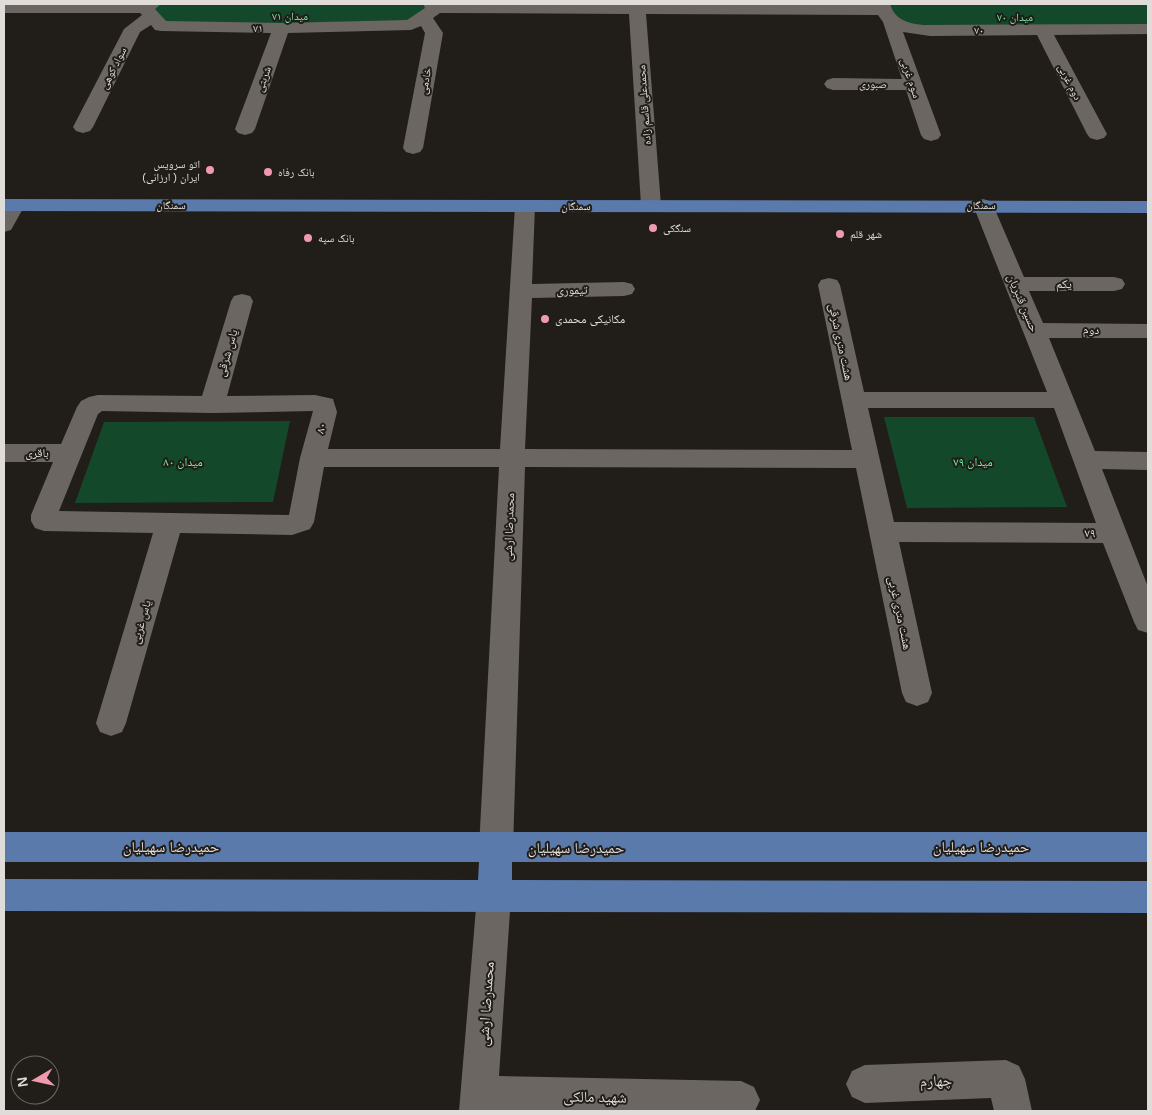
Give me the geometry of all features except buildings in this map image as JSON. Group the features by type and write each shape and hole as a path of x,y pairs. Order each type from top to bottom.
{"main road":[{"name":"سمنگان","path":"9,205 1148,206"},
{"name":"حمیدرضا سهیلیان","path":"4,847 1148,847"},
{"path":"494,896 496,848"},
{"path":"4,895 1148,897"}],"street":[{"name":"۷۱","path":"150,9 161,26 281,28 411,25 430,10 638,6"},
{"name":"۷۰","path":"638,6 885,12 907,29 930,31 1148,29"},
{"name":"محمدعلی قاسم زاده","path":"638,6 651,206"},
{"path":"4,8 150,9"},
{"name":"سواد کوهی","path":"83,127 133,29 150,9"},
{"name":"خادمی","path":"413,148 434,34 430,10"},
{"name":"سوم غربی","path":"885,12 931,135"},
{"name":"شربتی","path":"245,129 281,28"},
{"name":"دوم غربی","path":"1043,30 1097,134"},
{"name":"صبوری","path":"833,84 913,85"},
{"path":"4,226 9,205"},
{"name":"حسین قنبریان","path":"984,205 1014,284 1063,400"},
{"name":"محمدرضا ارشی","path":"496,848 512,458 525,206"},
{"name":"یکم","path":"1014,284 1114,284"},
{"name":"هشت متری شرقی","path":"829,285 854,400"},
{"name":"تیموری","path":"520,291 624,289"},
{"name":"یاس شرقی","path":"212,405 242,301"},
{"name":"دوم","path":"1034,330 1147,330"},
{"path":"882,532 854,400 1063,400"},
{"name":"۷۹","path":"882,532 1113,533 1063,400"},
{"name":"۸۰","path":"98,403 212,405 324,405 325,412 313,458 300,522 292,524 44,521 44,515 90,407 98,403"},
{"name":"باقری","path":"4,453 70,453"},
{"path":"313,458 867,459"},
{"path":"1085,460 1148,461"},
{"name":"یاس غربی","path":"111,722 170,522"},
{"name":"هشت متری غربی","path":"882,532 917,693"},
{"path":"1113,533 1148,622"},
{"name":"محمدرضا ارشی","path":"479,1103 494,896"},
{"name":"چهارم","path":"865,1084 1010,1095"},
{"name":"شهید مالکی","path":"479,1103 741,1100"}],"green space":[{"name":"میدان ۷۱","path":"153,4 431,4 436,8 411,25 161,26 145,8"},
{"name":"میدان ۷۰","path":"882,4 1148,4 1148,29 930,31 907,29 883,10"},
{"name":"میدان ۷۹","path":"884,417 1034,417 1067,507 907,508"},
{"name":"میدان ۸۰","path":"290,421 273,502 75,503 104,422"}],"place":[{"name":"اتو سرویس ایران ( ارزانی)","path":"210,170"},
{"name":"بانک رفاه","path":"268,172"},
{"name":"سنگکی","path":"653,228"},
{"name":"شهر قلم","path":"840,234"},
{"name":"بانک سپه","path":"308,238"},
{"name":"مکانیکی محمدی","path":"545,319"}]}
